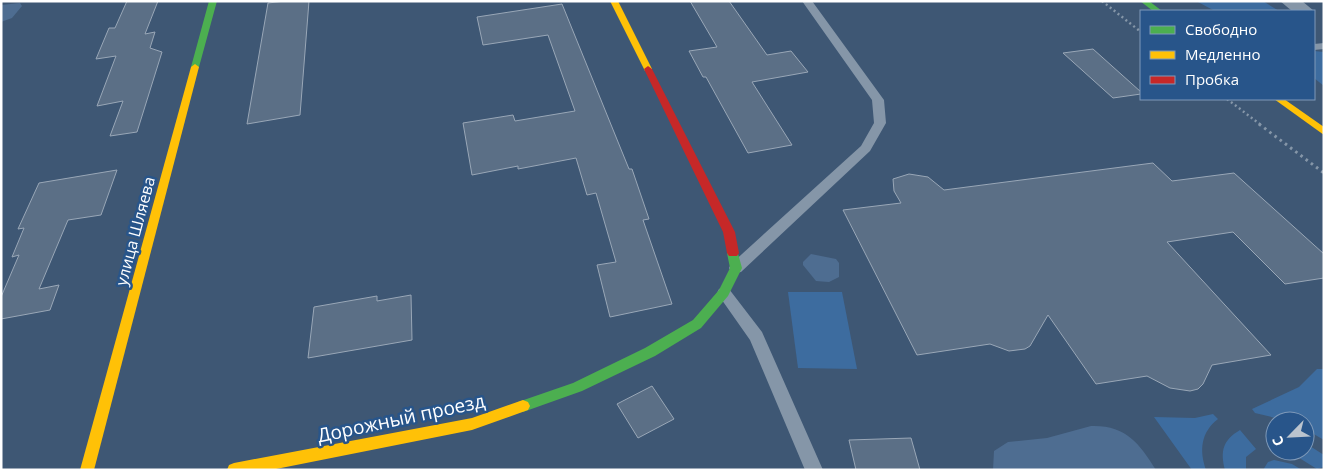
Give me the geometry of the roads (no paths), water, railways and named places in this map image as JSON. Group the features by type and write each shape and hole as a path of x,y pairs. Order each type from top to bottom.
{"street":[{"name":"улица Шляева","path":"87,470 212,1"},
{"path":"614,1 729,232 736,268"},
{"path":"1144,1 1157,10"},
{"path":"1289,1 1303,10"},
{"path":"1279,100 1324,132"},
{"name":"Дорожный проезд","path":"234,470 472,424 568,390 650,352 697,324 724,293 736,268"}],"lane":[{"path":"736,268 866,148 880,123 878,100 807,1"},
{"path":"724,293 756,337 814,470"}]}
